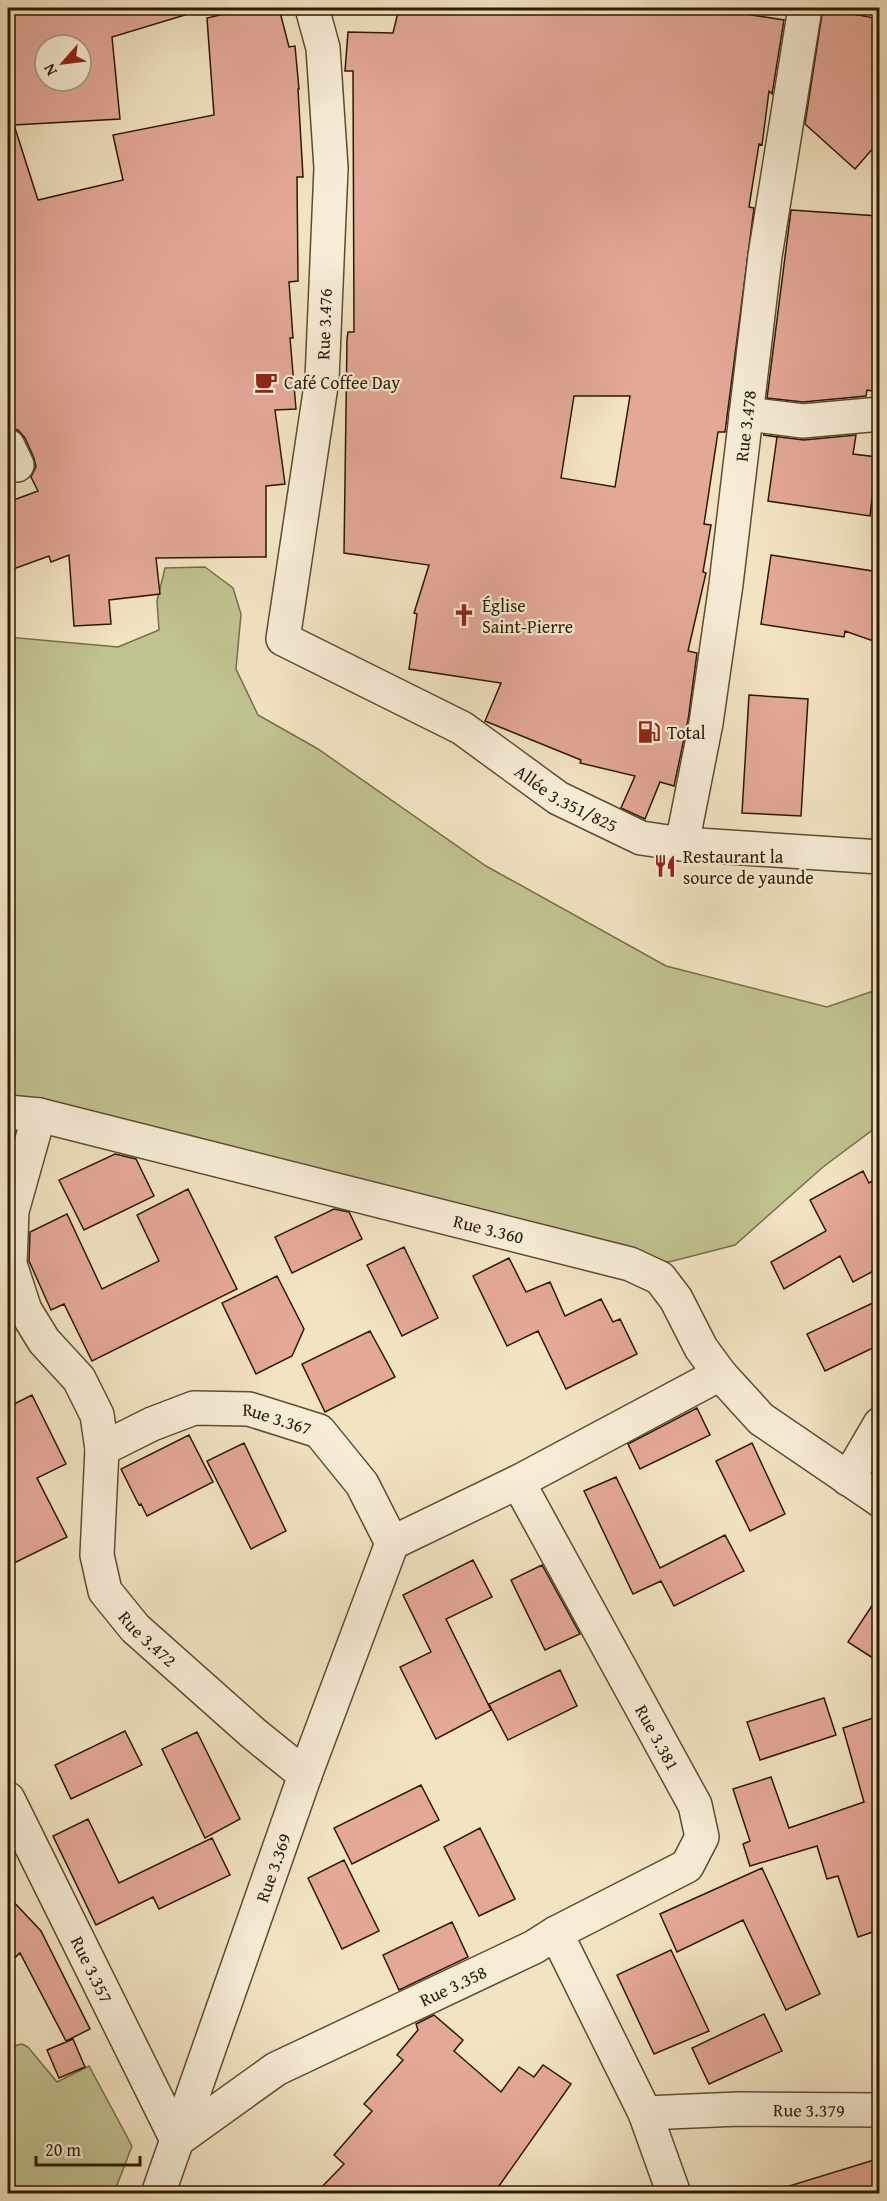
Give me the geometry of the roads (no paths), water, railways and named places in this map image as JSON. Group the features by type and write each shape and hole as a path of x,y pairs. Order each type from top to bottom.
{"street":[{"name":"Rue 3.476","path":"283,639 323,368 331,168 323,48 312,8"},
{"name":"Rue 3.478","path":"682,844 708,712 726,584 765,256 805,8"},
{"path":"746,414 803,421 879,414"},
{"name":"Allée 3.351/825","path":"283,639 462,728 558,798 641,838 682,844 879,857"},
{"path":"23,1114 12,1211 10,1263 25,1310 44,1341 80,1379 97,1415 102,1449"},
{"name":"Rue 3.360","path":"23,1114 630,1264 660,1278 676,1299 701,1348 720,1374 761,1419 879,1500"},
{"path":"392,1543 518,1482 720,1374"},
{"name":"Rue 3.367","path":"102,1449 195,1408 249,1409 319,1431 362,1484 392,1543"},
{"path":"848,1479 879,1424"},
{"name":"Rue 3.472","path":"102,1449 97,1555 105,1591 135,1628 253,1733 305,1775"},
{"name":"Rue 3.381","path":"518,1482 696,1805 702,1837 687,1866 556,1933"},
{"name":"Rue 3.369","path":"158,2193 305,1775 392,1543"},
{"name":"Rue 3.357","path":"8,1799 177,2139"},
{"path":"556,1933 645,2113 674,2193"},
{"name":"Rue 3.358","path":"177,2139 276,2069 534,1947 556,1933"},
{"name":"Rue 3.379","path":"645,2113 739,2109 879,2110"}],"place":[{"name":"Café Coffee Day","path":"266,382"},
{"name":"Église Saint-Pierre","path":"464,615"},
{"name":"Total","path":"649,732"},
{"name":"Restaurant la source de yaunde","path":"665,866"}]}
